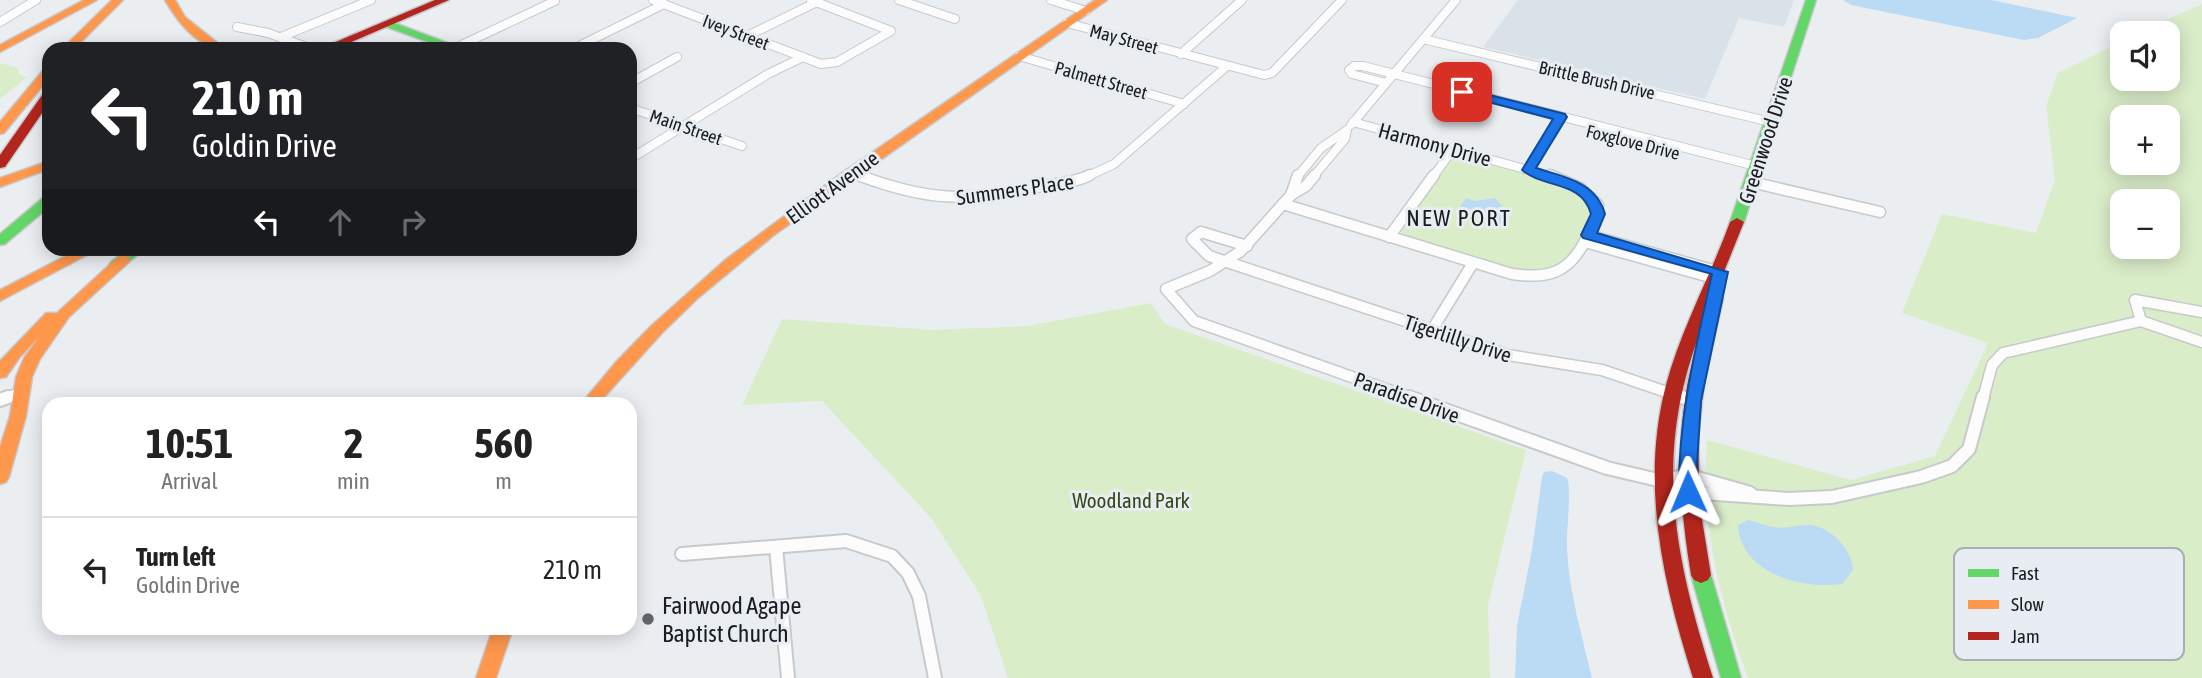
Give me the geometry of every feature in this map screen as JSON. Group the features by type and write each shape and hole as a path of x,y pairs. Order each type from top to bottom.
{"main road":[{"path":"0,48 92,0"},
{"path":"75,42 118,0"},
{"path":"94,42 135,0"},
{"path":"170,0 181,19 210,42"},
{"path":"343,42 444,0"},
{"name":"Elliott Avenue","path":"595,397 636,345 695,290 852,173 1102,0"},
{"name":"Greenwood Drive","path":"1703,678 1676,586 1662,481 1666,422 1672,393 1698,320 1719,276 1811,0"},
{"path":"351,42 388,24 436,42"},
{"path":"0,130 42,79"},
{"path":"0,164 42,104"},
{"path":"0,176 42,161"},
{"path":"0,183 42,168"},
{"path":"0,241 42,206"},
{"path":"0,296 78,256"},
{"path":"0,373 45,322 128,256"},
{"path":"0,477 32,358 50,329 124,259"},
{"name":"Greenwood Drive","path":"1719,276 1692,401 1688,483 1703,587 1731,678"},
{"path":"486,678 501,635"}],"street":[{"path":"0,22 36,0"},
{"path":"281,37 371,0"},
{"name":"Ivey Street","path":"653,0 820,63 837,62 891,31 887,27 816,1"},
{"path":"899,0 955,19"},
{"path":"1051,0 1086,11"},
{"path":"1181,54 1242,0"},
{"path":"1181,54 1259,75 1272,73 1342,0"},
{"path":"1227,262 1247,246 1291,195 1306,186 1345,139 1350,126 1456,0"},
{"path":"470,42 555,1"},
{"path":"747,36 816,1"},
{"path":"587,42 664,4"},
{"name":"May Street","path":"1067,23 1181,54"},
{"path":"237,27 294,42"},
{"name":"Brittle Brush Drive","path":"1423,39 1771,122"},
{"name":"Palmett Street","path":"1019,56 1184,104"},
{"path":"637,79 677,57"},
{"path":"637,155 768,74 803,57"},
{"name":"Summers Place","path":"852,173 903,192 938,198 985,196 1070,182 1114,164 1227,66"},
{"name":"Foxglove Drive","path":"1390,79 1559,120 1880,212"},
{"name":"Main Street","path":"637,110 742,146"},
{"path":"1529,170 1559,120"},
{"name":"Harmony Drive","path":"1283,204 1473,263 1524,276 1552,275 1572,266 1598,214 1594,200 1574,184 1453,149 1350,126"},
{"path":"1390,237 1453,149"},
{"name":"Tigerlilly Drive","path":"1247,246 1204,232 1192,239 1204,252 1227,262 1508,355 1592,368 1692,401"},
{"path":"1587,238 1719,276"},
{"name":"Paradise Drive","path":"1227,262 1166,289 1194,321 1607,468 1662,481 1688,483"},
{"path":"1432,330 1473,263"},
{"path":"2141,321 2135,300 2202,312"},
{"path":"1688,483 1789,499 1832,497 1893,484 1952,466 1969,449 1992,365 2003,353 2141,321 2202,342"},
{"path":"0,400 21,393"},
{"path":"682,554 846,541 892,556 908,573 919,596 935,678"},
{"path":"776,547 788,678"}],"shaded area":[{"path":"1518,0 1794,0 1784,27 1739,18 1705,99 1483,47"}],"green space":[{"path":"2202,4 2202,678 1748,678 1714,561 1707,501 1707,440 1851,480 1935,456 1988,343 1902,313 1942,214 2036,233 2055,180 2046,106 2058,73 2110,47 2110,91 2180,91 2180,21 2164,21"},
{"path":"0,63 19,68 18,74 27,77 0,99"},
{"path":"1460,154 1546,178 1563,185 1591,205 1592,212 1582,238 1568,260 1553,268 1511,270 1463,258 1403,237 1401,231 1453,157"},
{"name":"Woodland Park","path":"1151,303 1165,324 1526,450 1488,605 1490,678 1008,678 981,596 932,519 822,401 742,405 782,319 932,330 1027,326"}],"water":[{"path":"1843,0 1991,0 2077,18 2038,38 2024,40 1851,5"},
{"path":"1466,198 1475,201 1495,198 1504,208 1493,210 1508,216 1503,226 1481,219 1484,215 1481,211 1460,207"},
{"path":"1552,471 1567,478 1570,581 1592,678 1515,678 1517,626 1532,550 1542,477 1544,472"},
{"path":"1748,520 1782,528 1807,525 1824,529 1838,540 1849,554 1853,570 1842,584 1826,585 1808,584 1775,574 1749,555 1741,541 1738,525"}],"traffic: fast":[{"path":"1737,222 1811,0"},
{"path":"388,24 438,42"},
{"path":"0,241 42,206"},
{"path":"116,265 128,256"},
{"path":"1701,575 1731,678"}],"traffic: slow":[{"path":"0,49 92,0"},
{"path":"75,42 118,0"},
{"path":"170,0 181,19 210,42"},
{"path":"595,397 656,329 692,295 769,232 1102,0"},
{"path":"0,130 42,79"},
{"path":"0,183 42,168"},
{"path":"0,296 78,256"},
{"path":"0,477 18,416 24,377 32,358 64,314 124,259"},
{"path":"0,373 14,353 51,316"},
{"path":"486,678 501,635"}],"traffic: jam":[{"path":"342,42 444,0"},
{"path":"0,164 42,104"},
{"path":"1703,678 1673,570 1667,533 1663,460 1667,423 1680,365 1737,222"},
{"path":"1701,575 1691,507 1689,439 1696,381 1715,299"}],"place":[{"name":"Fairwood Agape Baptist Church","path":"648,619"}],"district":[{"name":"NEW PORT","path":"1459,218"}],"route":[{"path":"1462,92 1561,117 1529,170 1574,184 1594,200 1599,209 1588,235 1720,272 1692,401 1687,451 1688,492"}]}
